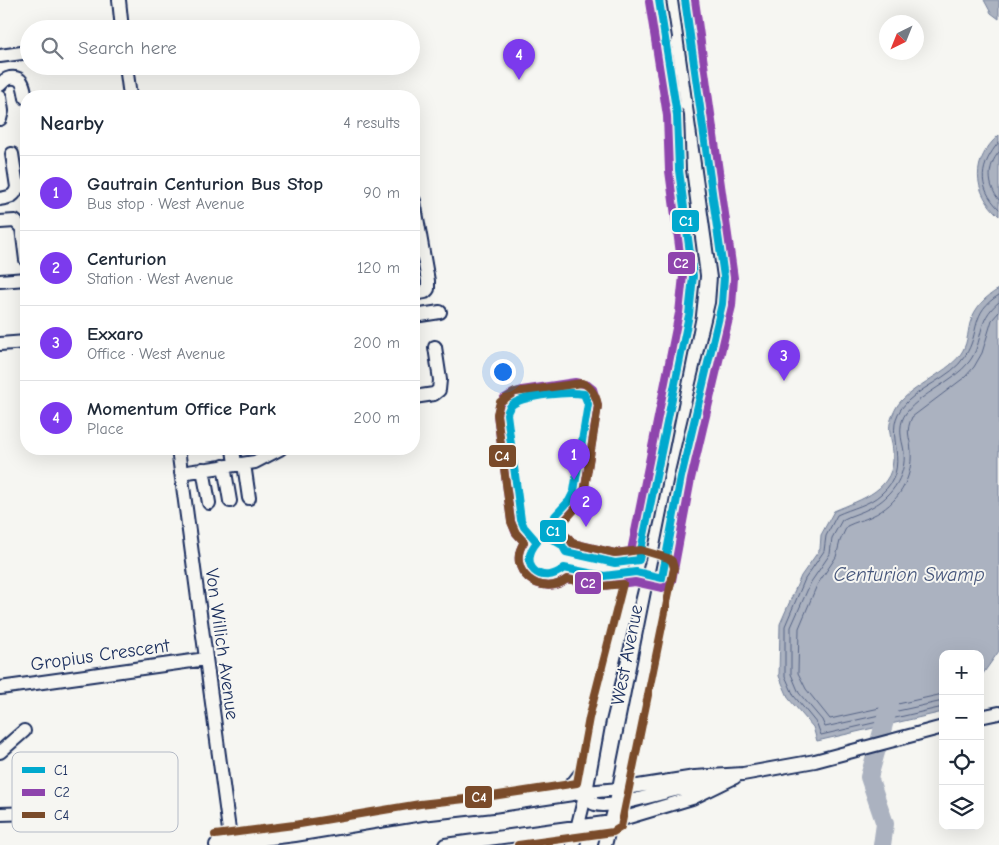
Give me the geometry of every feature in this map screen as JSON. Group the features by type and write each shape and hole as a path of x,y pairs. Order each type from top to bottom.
{"street":[{"path":"119,0 121,20"},
{"path":"659,0 665,38"},
{"name":"West Avenue","path":"606,845 616,804 681,477 722,304 724,277 685,0"},
{"path":"0,56 20,53"},
{"path":"127,75 129,90"},
{"path":"0,85 7,78 16,77 23,82 24,90"},
{"path":"0,97 2,111 0,119"},
{"name":"West Avenue","path":"573,845 586,792 599,720 648,518 690,315 693,276 679,170 677,115"},
{"path":"12,154 20,183"},
{"path":"0,199 14,195 20,188"},
{"path":"0,222 15,221 20,225"},
{"path":"420,235 428,281 428,289 420,293"},
{"path":"0,281 20,279"},
{"path":"420,315 440,312"},
{"path":"0,344 20,342"},
{"path":"420,396 434,394 439,390 440,380 435,347"},
{"name":"Von Willich Avenue","path":"179,455 231,844"},
{"path":"230,501 233,455"},
{"path":"181,473 255,462 268,455"},
{"path":"234,465 249,498"},
{"path":"203,469 209,503"},
{"name":"Gropius Crescent","path":"0,688 206,659"},
{"path":"984,716 999,712"},
{"path":"216,845 295,835 422,814 586,792 618,790 695,777 742,774 816,761 939,728"},
{"path":"0,752 24,731"},
{"path":"548,798 574,782 592,759"},
{"path":"445,845 612,822 692,798 742,774"},
{"path":"586,792 590,801 595,804 616,804 687,788 712,788"}],"water":[{"path":"984,0 999,0 999,19 991,13"},
{"path":"999,135 999,216 984,196 978,176 983,155"},
{"name":"Centurion Swamp","path":"999,289 999,651 984,672 984,650 939,650 939,713 817,741 813,727 789,699 779,676 780,624 801,576 820,549 821,535 834,511 866,497 883,484 889,476 893,452 890,426 896,408 908,394 946,369 960,355 966,343 970,323 975,312 989,295"}],"waterway":[{"path":"882,845 885,824 869,777 890,703"}],"tunnel":[{"path":"665,38 677,115"}],"transit line":[{"name":"C1","path":"659,0 677,115 679,170 693,276 689,315 639,560 615,563 566,552 562,545 552,539 555,516 569,501 574,491 588,404 584,394 548,394 519,401 511,406 507,414 521,520 524,527 537,542 531,550 530,558 534,571 540,574 547,575 564,568 604,576 636,572 662,578 681,477 722,304 724,277 685,0"},
{"name":"C2","path":"649,2 667,116 669,171 683,276 679,313 631,551 615,553 572,543 563,534 565,520 577,506 584,493 598,405 593,389 588,385 575,382 522,390 503,399 499,406 497,415 511,521 515,532 524,542 519,552 519,562 522,571 529,578 547,586 567,579 603,586 635,582 662,588 672,581 691,479 732,306 734,278 695,0"},
{"name":"C4","path":"215,835 294,825 420,804 492,796 577,783 589,718 623,584 603,586 567,579 547,586 537,583 522,571 519,562 519,552 524,542 516,533 511,522 497,414 500,402 515,392 582,383 593,392 598,406 584,494 577,507 565,520 563,534 572,543 615,553 641,550 668,558 672,561 674,568 621,827 613,832 518,845"}],"place":[{"name":"Momentum Office Park","path":"519,80"},
{"name":"Exxaro","path":"784,381"},
{"name":"Gautrain Centurion Bus Stop","path":"574,480"},
{"name":"Centurion","path":"586,527"}]}
